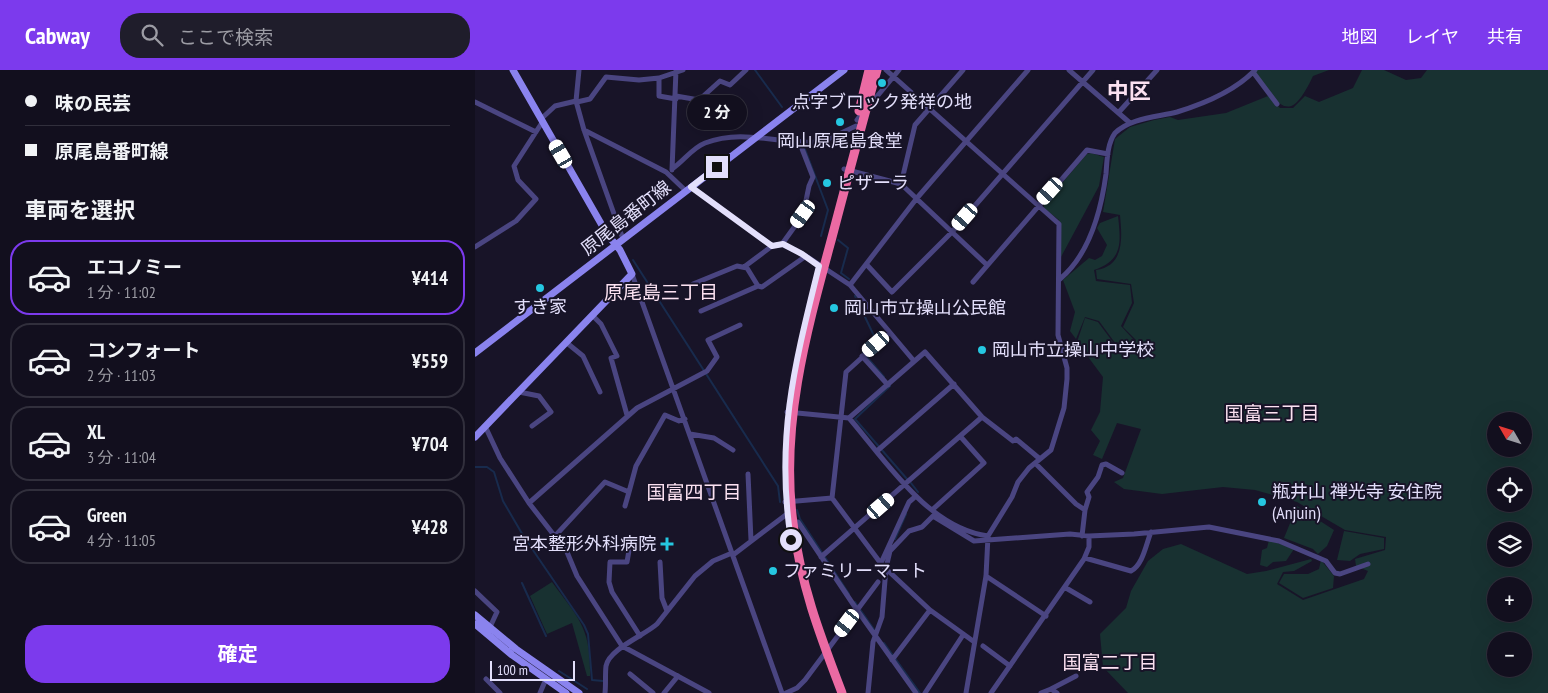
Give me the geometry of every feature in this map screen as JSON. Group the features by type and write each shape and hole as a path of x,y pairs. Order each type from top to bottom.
{"highway":[{"path":"847,170 869,70"},
{"path":"842,693 809,620 796,571 788,501 790,412 795,361 847,170 877,70"},
{"path":"824,654 836,693"}],"street":[{"path":"513,70 632,274 782,693"},
{"path":"579,70 576,101 584,130 623,239"},
{"path":"475,246 516,221 536,199 518,180 514,166 542,120 555,106 590,99 605,77 606,70"},
{"path":"605,77 639,80 659,78 683,70"},
{"path":"659,78 659,96 699,100 721,81 730,85 746,70"},
{"name":"原尾島番町線","path":"475,353 844,70"},
{"path":"886,70 1059,224 1058,334 1067,368 1067,392 1056,438 1051,450 1037,461 1018,482 988,538 986,576 973,641 966,693"},
{"path":"672,169 706,142 740,137 818,142 856,123 899,70"},
{"path":"901,184 915,125 963,70"},
{"path":"850,285 917,198 1028,70"},
{"path":"1069,70 1119,112 1130,124"},
{"path":"867,265 892,292 952,232 1093,70"},
{"path":"1119,112 1157,70"},
{"path":"1060,279 1079,257 1095,224 1101,206 1112,136 1118,130 1130,124 1179,111 1225,92 1254,71 1277,104"},
{"path":"673,178 676,72"},
{"path":"475,102 536,132"},
{"path":"584,130 666,172 772,246"},
{"path":"783,244 803,214 813,176 801,141"},
{"path":"973,282 1038,204 1087,150 1108,154"},
{"path":"847,170 901,184 987,265"},
{"path":"743,267 772,246 783,244 806,256 850,285 915,361"},
{"path":"701,311 758,286 762,286 806,256"},
{"path":"693,284 737,266 747,268 758,286"},
{"path":"475,437 632,274"},
{"path":"593,316 601,324 617,356 611,358 627,415"},
{"path":"529,503 627,415 705,372 717,357 708,340 741,325"},
{"path":"889,332 846,372 832,498 883,566 930,610 973,641"},
{"path":"567,343 583,356 600,392"},
{"path":"849,418 925,352 982,417 1013,441 1016,439 1076,504 1085,510"},
{"path":"862,356 887,385"},
{"path":"879,449 954,384"},
{"path":"519,392 539,396 551,412 532,426"},
{"path":"790,412 849,418 879,449 916,496 932,510 957,526 988,538"},
{"path":"625,506 636,466 665,415 685,420"},
{"path":"823,556 982,417"},
{"path":"485,426 500,458 529,503 567,552 577,576 623,646 709,693"},
{"path":"690,434 714,438 733,450"},
{"path":"932,510 984,463 960,436"},
{"path":"1082,536 1085,510 1089,498 1087,492 1098,477 1103,465 1106,464 1122,473"},
{"path":"748,474 751,540"},
{"path":"555,536 605,482 629,492"},
{"path":"868,693 876,634 882,617 883,566 909,502 916,496"},
{"path":"788,501 832,498"},
{"path":"883,566 895,544 909,531 922,527 933,516 974,541 988,538 1070,534 1089,536 1209,526 1251,534 1279,542 1326,561 1335,573 1340,574 1368,564"},
{"path":"605,693 606,664 623,646 657,624 704,567 732,554 751,540 790,520 798,522 823,556 916,693"},
{"path":"1085,558 1098,563 1134,569 1139,564 1151,532"},
{"path":"991,693 1066,588 1085,558 1089,547 1089,536"},
{"path":"631,539 627,562 609,562 609,582 612,592 640,636"},
{"path":"660,562 663,598 667,611"},
{"path":"986,576 1046,616"},
{"path":"786,693 797,688 878,582"},
{"path":"1066,588 1090,602"},
{"path":"475,591 497,612 490,627"},
{"path":"893,658 930,610"},
{"path":"475,615 523,654 579,693"},
{"path":"475,624 566,693"},
{"path":"925,693 963,635"},
{"path":"983,646 1011,666"},
{"path":"630,674 653,693"},
{"path":"664,693 678,676"},
{"path":"1041,693 1076,676"},
{"path":"486,679 500,693"},
{"path":"540,693 546,679"},
{"path":"1051,689 1057,693"}],"green space":[{"path":"1257,70 1329,70 1313,76 1305,92 1297,102 1291,106 1284,106 1271,95 1255,73"},
{"path":"1362,70 1384,70 1406,80 1421,78 1427,70 1548,70 1548,693 1128,693 1103,667 1100,634 1126,608 1131,591 1148,561 1163,549 1181,544 1247,574 1311,559 1312,561 1294,571 1283,572 1277,584 1303,600 1364,579 1368,571 1356,566 1355,559 1385,550 1386,537 1345,530 1297,502 1255,490 1223,487 1162,494 1124,489 1114,482 1123,478 1141,429 1117,423 1102,459 1093,455 1100,441 1091,430 1100,412 1103,377 1077,342 1085,318 1098,322 1121,353 1136,340 1123,327 1134,303 1131,284 1097,279 1096,270 1112,263 1120,249 1120,215 1103,212 1115,139 1130,127 1154,120 1170,117 1178,120 1226,113 1268,96 1280,108 1293,108 1305,96 1319,102 1353,88"},
{"path":"1091,153 1104,157 1099,186 1061,257 1059,220 1044,208 1044,204 1087,154"},
{"path":"1118,216 1120,234 1115,256 1103,266 1094,270 1096,281 1130,285 1132,303 1121,326 1134,340 1121,351 1099,321 1085,317 1076,339 1070,331 1075,312 1063,280 1089,258 1095,260 1102,256 1107,245 1097,228 1100,223"},
{"path":"1297,506 1334,530 1327,546 1318,554 1313,549 1284,538"},
{"path":"1344,531 1384,538 1384,549 1360,554 1350,561 1337,560"},
{"path":"1269,540 1294,549 1286,561 1273,562 1267,567 1260,565 1262,550 1267,548"},
{"path":"1321,560 1334,576 1333,588 1303,598 1279,583 1284,574 1308,574 1319,569"},
{"path":"552,582 576,615 586,635 590,660 590,676 587,676 572,623 547,634 530,596"}],"waterway":[{"path":"755,70 782,107"},
{"path":"822,139 834,134"},
{"path":"803,144 828,210 821,236"},
{"path":"838,240 848,248 841,273 849,279"},
{"path":"633,260 778,486 780,502"},
{"path":"855,296 876,340 863,353"},
{"path":"866,356 884,377"},
{"path":"890,386 855,419 907,479"},
{"path":"475,467 487,467 494,472 503,501 524,537 584,625 588,634 592,680 603,681"},
{"path":"911,483 918,492"},
{"path":"797,510 800,519 849,594"},
{"path":"895,539 906,514"},
{"path":"522,583 546,636"},
{"path":"855,602 875,631"},
{"path":"884,643 920,693"},
{"path":"559,671 587,689"}],"place":[{"name":"点字ブロック発祥の地","path":"882,83"},
{"name":"岡山原尾島食堂","path":"840,122"},
{"name":"ピザーラ","path":"827,183"},
{"name":"すき家","path":"540,288"},
{"name":"岡山市立操山公民館","path":"834,308"},
{"name":"岡山市立操山中学校","path":"982,350"},
{"name":"瓶井山 禅光寺 安住院 (Anjuin)","path":"1262,502"},
{"name":"宮本整形外科病院","path":"667,544"},
{"name":"ファミリーマート","path":"773,571"}],"district":[{"name":"中区","path":"1129,91"},
{"name":"原尾島三丁目","path":"661,292"},
{"name":"国富三丁目","path":"1272,413"},
{"name":"国富四丁目","path":"694,492"},
{"name":"国富二丁目","path":"1110,662"}],"route":[{"path":"717,167 691,187 695,192 772,246 783,244 806,256 819,266 795,361 787,412 785,502 791,540"}]}
